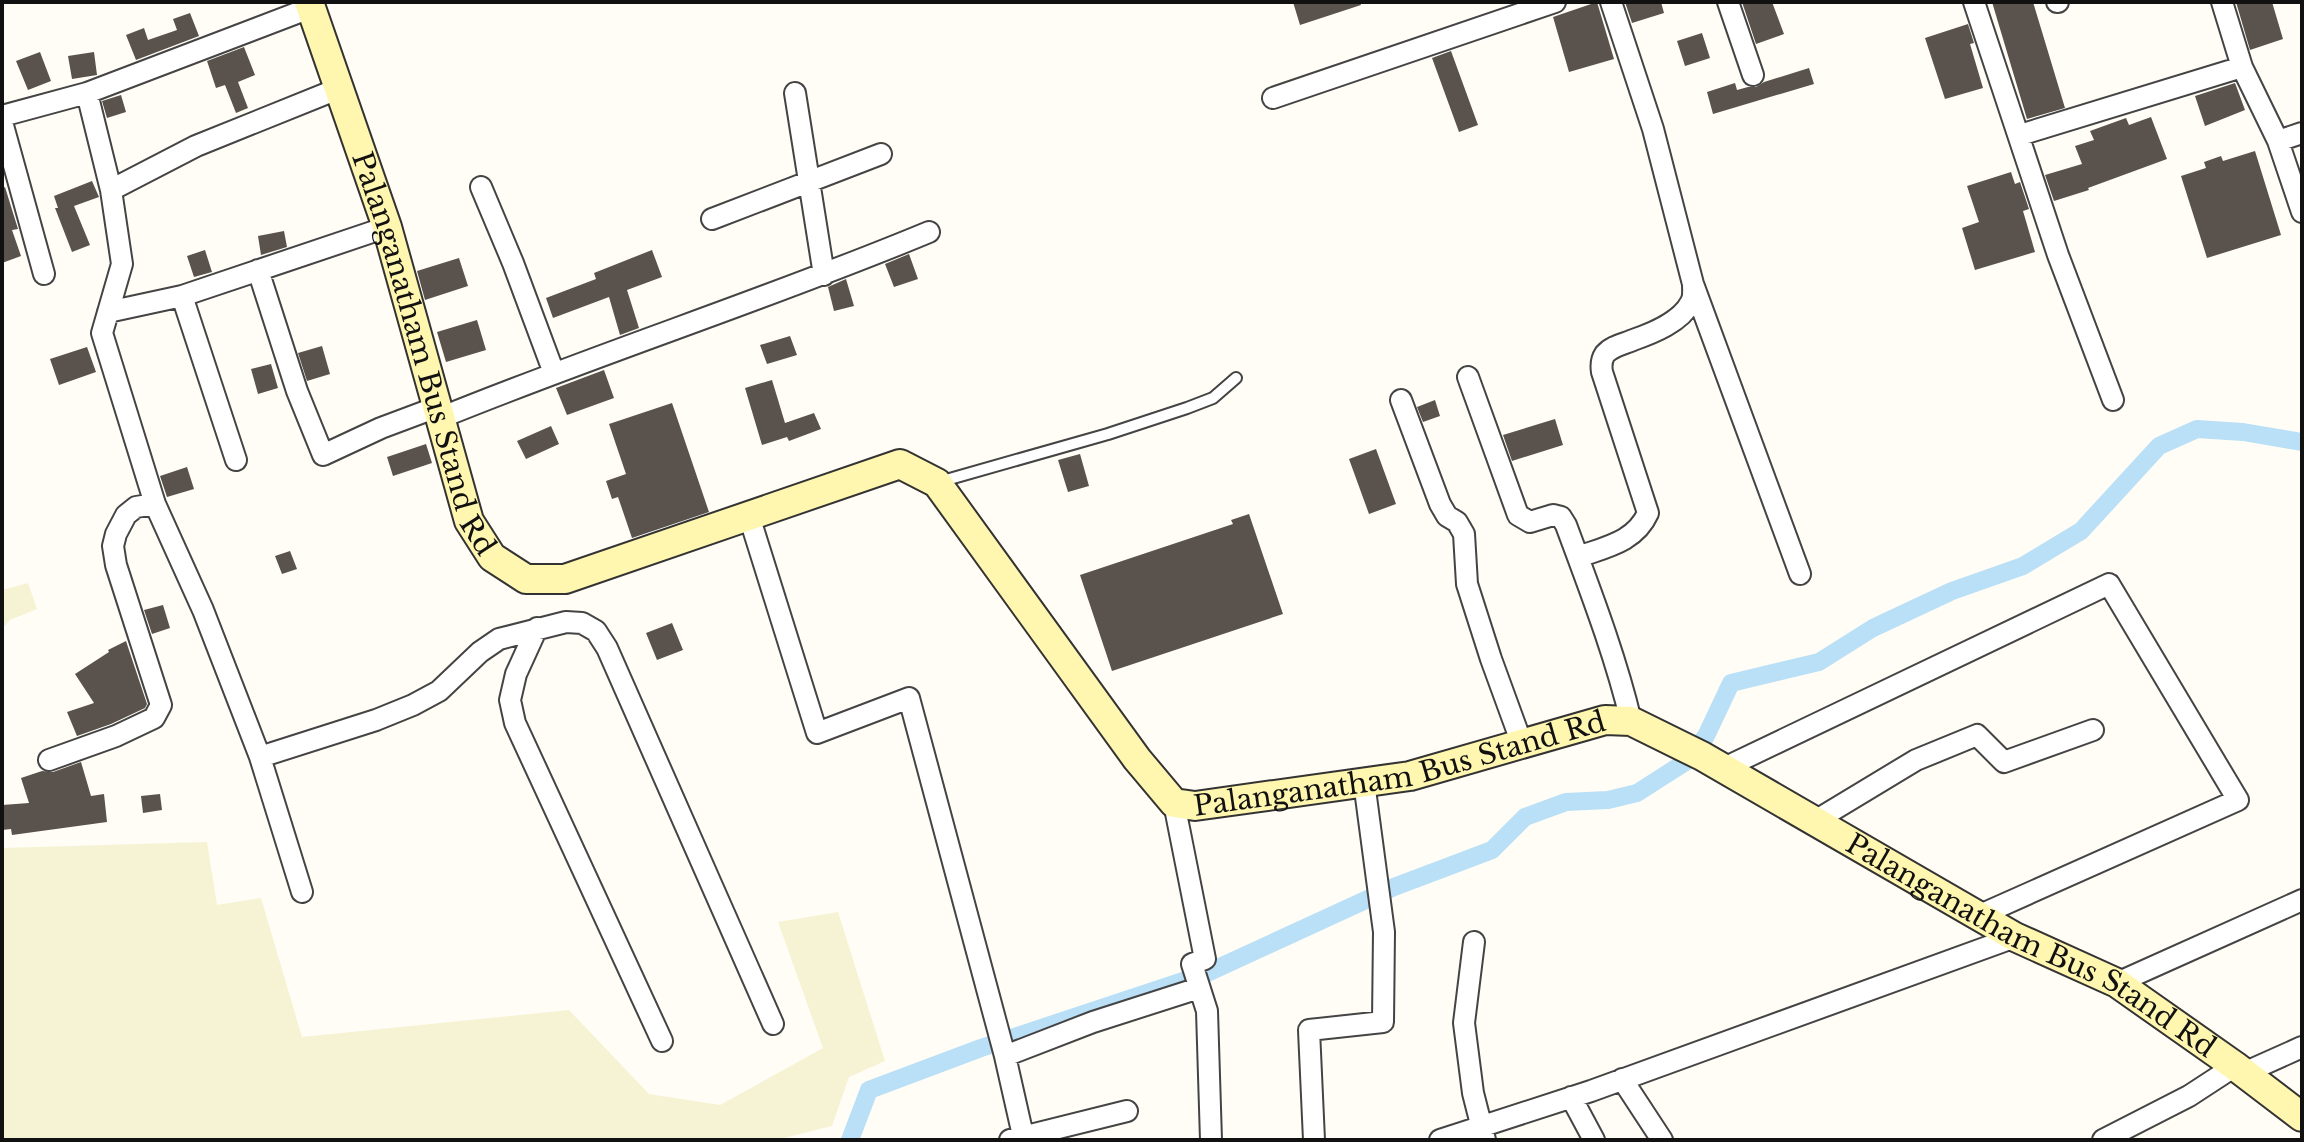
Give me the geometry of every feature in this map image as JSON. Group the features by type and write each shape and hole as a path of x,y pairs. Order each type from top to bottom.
{"street":[{"path":"1273,98 1555,2"},
{"path":"1611,2 1653,129 1693,284 1800,574"},
{"path":"1728,2 1753,75"},
{"path":"1974,2 2058,255 2113,400"},
{"path":"2222,2 2242,67 2278,141 2302,212"},
{"path":"2,116 87,93 309,5"},
{"name":"Palanganatham Bus Stand Rd","path":"309,5 387,227 469,521 492,557 526,579 565,579 900,464 937,483 1137,759 1174,803 1195,806 1410,776 1605,720 1631,721 1704,757 2015,937 2117,983 2302,1117"},
{"path":"2020,135 2242,67"},
{"path":"111,190 196,146 340,88"},
{"path":"87,93 111,190 122,264 102,333 155,504 203,610 260,757 302,892"},
{"path":"795,93 824,275"},
{"path":"2,122 44,274"},
{"path":"2278,141 2302,133"},
{"path":"712,219 881,154"},
{"path":"481,187 554,373"},
{"path":"108,312 182,296 387,227"},
{"path":"258,270 297,391 323,455 381,428 554,373 824,275 929,232"},
{"path":"1578,557 1626,540 1644,523 1648,513 1602,372 1604,355 1614,347 1672,322 1693,300 1693,284"},
{"path":"182,296 236,460"},
{"path":"1468,377 1518,515 1530,522 1553,515 1561,517 1619,672 1631,721"},
{"path":"1401,400 1440,504 1464,534 1467,584 1522,744"},
{"path":"49,760 116,736 154,718 159,712 161,705 116,565 113,546 126,515 136,507 155,504"},
{"path":"749,516 817,733 909,698 1005,1056 1019,1139 1127,1111"},
{"path":"1704,757 2109,584 2238,800 1978,916"},
{"path":"260,757 413,705 439,691 489,644 537,628 566,622 582,623 596,631 607,648 773,1024"},
{"path":"537,628 516,674 510,700 515,723 662,1041"},
{"path":"1815,821 1916,760 1977,735 2004,762 2093,730"},
{"path":"1314,1140 1309,1030 1383,1022 1384,932 1364,782"},
{"path":"1174,803 1205,959 1192,964 1207,1011 1211,1140"},
{"path":"2117,983 2302,900"},
{"path":"1440,1140 1484,1133 1571,1097 2015,937"},
{"path":"1474,942 1464,1023 1473,1093 1484,1133"},
{"path":"1005,1056 1093,1022 1199,988"},
{"path":"2103,1140 2240,1070 2302,1047"},
{"path":"1622,1079 1662,1140"},
{"path":"1571,1097 1594,1140"}],"lane":[{"path":"937,483 1187,408 1213,398 1236,378"}],"shaded area":[{"path":"28,583 37,609 10,620 2,629 2,590"},
{"path":"207,842 217,905 261,898 302,1037 569,1010 649,1094 720,1105 823,1048 778,922 838,912 885,1061 849,1077 832,1126 776,1140 2,1140 2,848"}],"building":[{"path":"1293,2 1360,2 1361,5 1300,25"},
{"path":"1597,2 1614,59 1569,72 1553,17"},
{"path":"1625,2 1661,2 1664,13 1632,23"},
{"path":"1742,2 1772,2 1784,34 1756,44"},
{"path":"1992,2 2033,2 2065,108 2027,119"},
{"path":"2236,2 2272,2 2283,39 2250,50"},
{"path":"190,13 199,36 136,60 126,35 144,28 148,40 177,30 173,19"},
{"path":"1968,24 1974,43 1970,44 1983,88 1945,99 1925,38"},
{"path":"1702,33 1710,58 1685,66 1677,41"},
{"path":"244,47 255,75 238,82 248,108 236,113 225,85 216,88 207,61"},
{"path":"1451,51 1478,125 1459,132 1432,58"},
{"path":"40,52 51,81 28,90 16,61"},
{"path":"94,52 97,75 72,79 68,56"},
{"path":"1809,68 1814,84 1713,114 1707,92 1735,83 1737,90 1756,87"},
{"path":"2235,83 2245,110 2205,126 2195,96"},
{"path":"121,95 126,112 107,118 102,101"},
{"path":"2151,117 2167,159 2054,201 2045,175 2082,164 2075,146 2094,140 2090,131 2126,118 2129,125"},
{"path":"2255,151 2281,235 2207,258 2181,176 2206,168 2204,162 2221,156 2223,161"},
{"path":"2011,172 2015,184 2020,182 2029,209 2023,211 2035,252 1975,270 1962,228 1979,222 1967,186"},
{"path":"92,181 99,197 74,206 90,245 72,252 55,208 58,208 54,196"},
{"path":"5,187 18,229 12,230 21,256 2,263 2,188"},
{"path":"284,231 287,247 261,255 258,236"},
{"path":"205,250 212,272 194,277 187,256"},
{"path":"652,250 662,277 627,290 639,328 620,335 609,297 553,318 546,298 596,279 594,273"},
{"path":"909,254 918,279 894,287 885,264"},
{"path":"459,258 468,286 425,300 417,271"},
{"path":"846,279 854,306 834,311 828,287"},
{"path":"477,320 486,350 446,362 437,332"},
{"path":"790,336 797,355 767,364 760,345"},
{"path":"322,346 330,374 307,381 298,353"},
{"path":"87,347 96,372 59,385 50,359"},
{"path":"271,364 278,388 258,394 251,369"},
{"path":"604,370 614,398 567,415 556,388"},
{"path":"772,380 785,423 814,413 821,429 789,441 787,437 762,445 745,388"},
{"path":"1435,400 1440,416 1423,422 1417,407"},
{"path":"672,403 709,512 632,538 618,497 612,499 606,481 626,474 609,424"},
{"path":"1555,419 1563,445 1512,461 1503,435"},
{"path":"551,426 559,444 526,459 517,441"},
{"path":"426,444 432,463 393,476 387,457"},
{"path":"1376,449 1396,504 1369,514 1349,459"},
{"path":"1080,454 1089,486 1068,492 1058,460"},
{"path":"187,467 194,489 167,497 160,476"},
{"path":"1249,514 1283,614 1112,671 1080,575 1233,524 1231,520"},
{"path":"290,551 297,569 282,574 275,556"},
{"path":"163,605 170,628 152,634 144,610"},
{"path":"672,623 683,650 657,660 646,633"},
{"path":"126,641 147,704 145,708 77,736 67,712 94,703 75,674"},
{"path":"81,762 91,796 104,794 107,822 12,835 11,829 2,830 2,805 29,803 21,778 42,771 53,772"},
{"path":"160,794 162,810 143,813 141,796"}],"waterway":[{"path":"850,1140 869,1090 981,1048 1207,973 1394,887 1492,850 1525,817 1566,802 1608,800 1637,793 1684,763 1706,736 1731,683 1819,662 1873,628 1952,591 2023,566 2081,531 2159,446 2197,429 2243,432 2302,442"}]}
